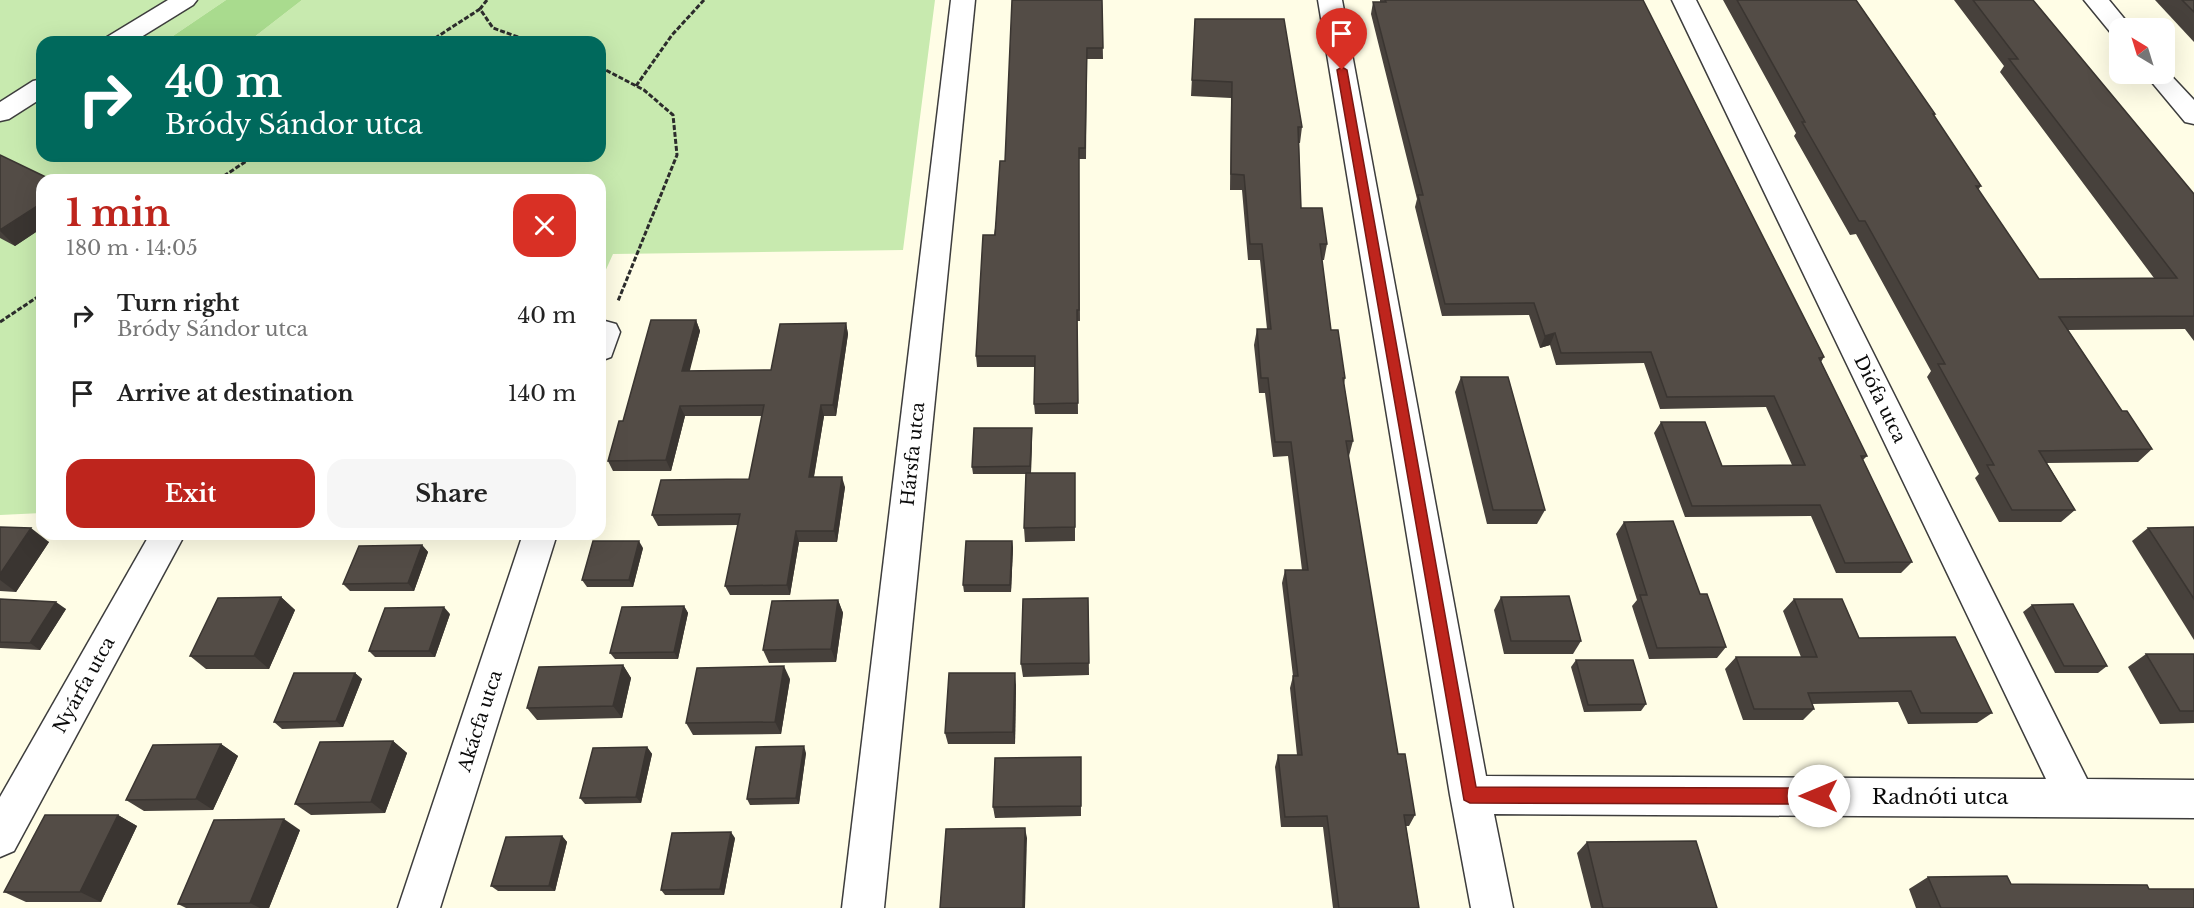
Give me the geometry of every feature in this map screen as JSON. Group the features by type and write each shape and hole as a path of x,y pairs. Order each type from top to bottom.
{"street":[{"path":"126,36 185,0"},
{"name":"Hársfa utca","path":"863,908 963,0"},
{"path":"1330,0 1470,795 1492,908"},
{"name":"Diófa utca","path":"1684,0 2076,798"},
{"path":"2096,0 2111,18"},
{"path":"2167,84 2194,116"},
{"path":"0,113 36,91"},
{"name":"Nyárfa utca","path":"0,837 165,540"},
{"name":"Akácfa utca","path":"419,908 538,540"},
{"name":"Radnóti utca","path":"1470,795 2194,799"}],"path":[{"path":"438,36 480,9 488,0"},
{"path":"636,86 672,35 704,0"},
{"path":"480,9 493,28 515,36"},
{"path":"606,70 636,86 673,115 677,155 606,333"},
{"path":"227,174 246,162"},
{"path":"0,322 36,298"}],"green space":[{"path":"0,0 226,0 173,36 36,36 36,162 606,162 606,36 256,36 302,0 935,0 903,250 613,254 606,270 606,174 36,174 36,513 0,515"},
{"path":"226,0 302,0 256,36 173,36"}],"building":[{"path":"1012,0 1102,0 1103,48 1087,48 1085,148 1079,148 1078,403 1034,404 1035,356 976,356 983,235 995,235 1000,161 1005,161"},
{"path":"1385,0 1643,0 1824,357 1819,358 1867,456 1861,456 1912,562 1845,563 1820,505 1692,506 1661,422 1705,422 1722,466 1805,465 1774,396 1667,397 1651,352 1561,353 1555,333 1545,336 1534,303 1445,304 1418,195 1423,195 1373,2 1386,2"},
{"path":"1737,0 1856,0 1935,114 1933,114 1981,186 1976,186 2039,279 2177,278 2009,59 2018,59 1973,0 2033,0 2194,194 2194,316 2059,317 2122,411 2127,411 2152,449 2039,451 2075,510 2012,510 1987,465 1994,465 1938,364 1945,364 1865,221 1859,221 1802,122 1805,122"},
{"path":"2182,0 2194,0 2194,12"},
{"path":"1195,19 1284,19 1302,127 1298,127 1301,208 1322,208 1327,244 1320,244 1331,330 1338,330 1353,441 1346,441 1398,754 1405,754 1415,815 1404,815 1419,908 1339,908 1327,816 1285,817 1278,755 1302,755 1293,676 1298,676 1285,570 1308,570 1291,442 1275,442 1268,378 1261,378 1257,329 1271,329 1262,244 1250,244 1244,175 1231,174 1232,82 1192,80"},
{"path":"0,155 40,174 36,174 36,207 0,230"},
{"path":"651,320 696,320 682,371 771,370 780,324 846,323 833,405 821,405 809,477 842,477 834,531 796,531 787,585 725,586 740,514 652,515 661,480 749,479 764,405 680,406 666,460 608,461 619,421 623,421"},
{"path":"1461,377 1508,377 1545,510 1493,510"},
{"path":"974,428 1032,428 1030,466 972,467"},
{"path":"1026,473 1075,473 1075,527 1024,528"},
{"path":"1673,521 1700,594 1707,594 1726,647 1657,648 1640,595 1647,595 1624,522"},
{"path":"0,527 31,528 0,574"},
{"path":"2194,527 2194,599 2148,528"},
{"path":"593,541 639,541 629,580 582,580"},
{"path":"966,541 1012,541 1010,585 963,585"},
{"path":"422,545 408,583 343,584 359,546"},
{"path":"1569,596 1581,641 1511,641 1501,597"},
{"path":"281,597 254,656 190,656 218,598"},
{"path":"1088,598 1089,663 1021,664 1023,599"},
{"path":"0,599 56,602 30,643 0,642"},
{"path":"1794,599 1842,599 1859,638 1955,637 1992,713 1921,713 1911,691 1808,693 1814,709 1754,709 1736,657 1817,657"},
{"path":"838,600 831,649 763,650 772,601"},
{"path":"2073,604 2107,666 2064,666 2032,605"},
{"path":"684,606 674,652 610,653 622,607"},
{"path":"444,607 429,651 369,651 385,608"},
{"path":"2146,654 2194,654 2194,711 2180,711"},
{"path":"1576,660 1633,660 1646,704 1588,705"},
{"path":"623,665 613,706 527,708 539,667"},
{"path":"784,666 775,722 686,723 697,668"},
{"path":"294,673 355,673 336,721 274,722"},
{"path":"949,673 1015,673 1013,732 945,733"},
{"path":"393,741 371,802 295,804 320,742"},
{"path":"221,744 196,799 126,800 153,745"},
{"path":"804,746 796,798 747,799 756,747"},
{"path":"647,747 636,797 580,798 593,748"},
{"path":"1081,757 1081,806 993,807 995,758"},
{"path":"45,815 118,815 80,892 4,892"},
{"path":"284,819 250,903 178,904 214,820"},
{"path":"1025,828 1023,908 940,908 946,829"},
{"path":"731,832 720,889 661,890 672,833"},
{"path":"562,836 549,886 491,886 506,837"},
{"path":"1696,841 1717,908 1603,908 1587,842"},
{"path":"2007,876 2011,884 2147,885 2149,889 2194,889 2194,908 1941,908 1928,877"}],"route":[{"path":"1342,70 1470,795 1819,796"}]}
